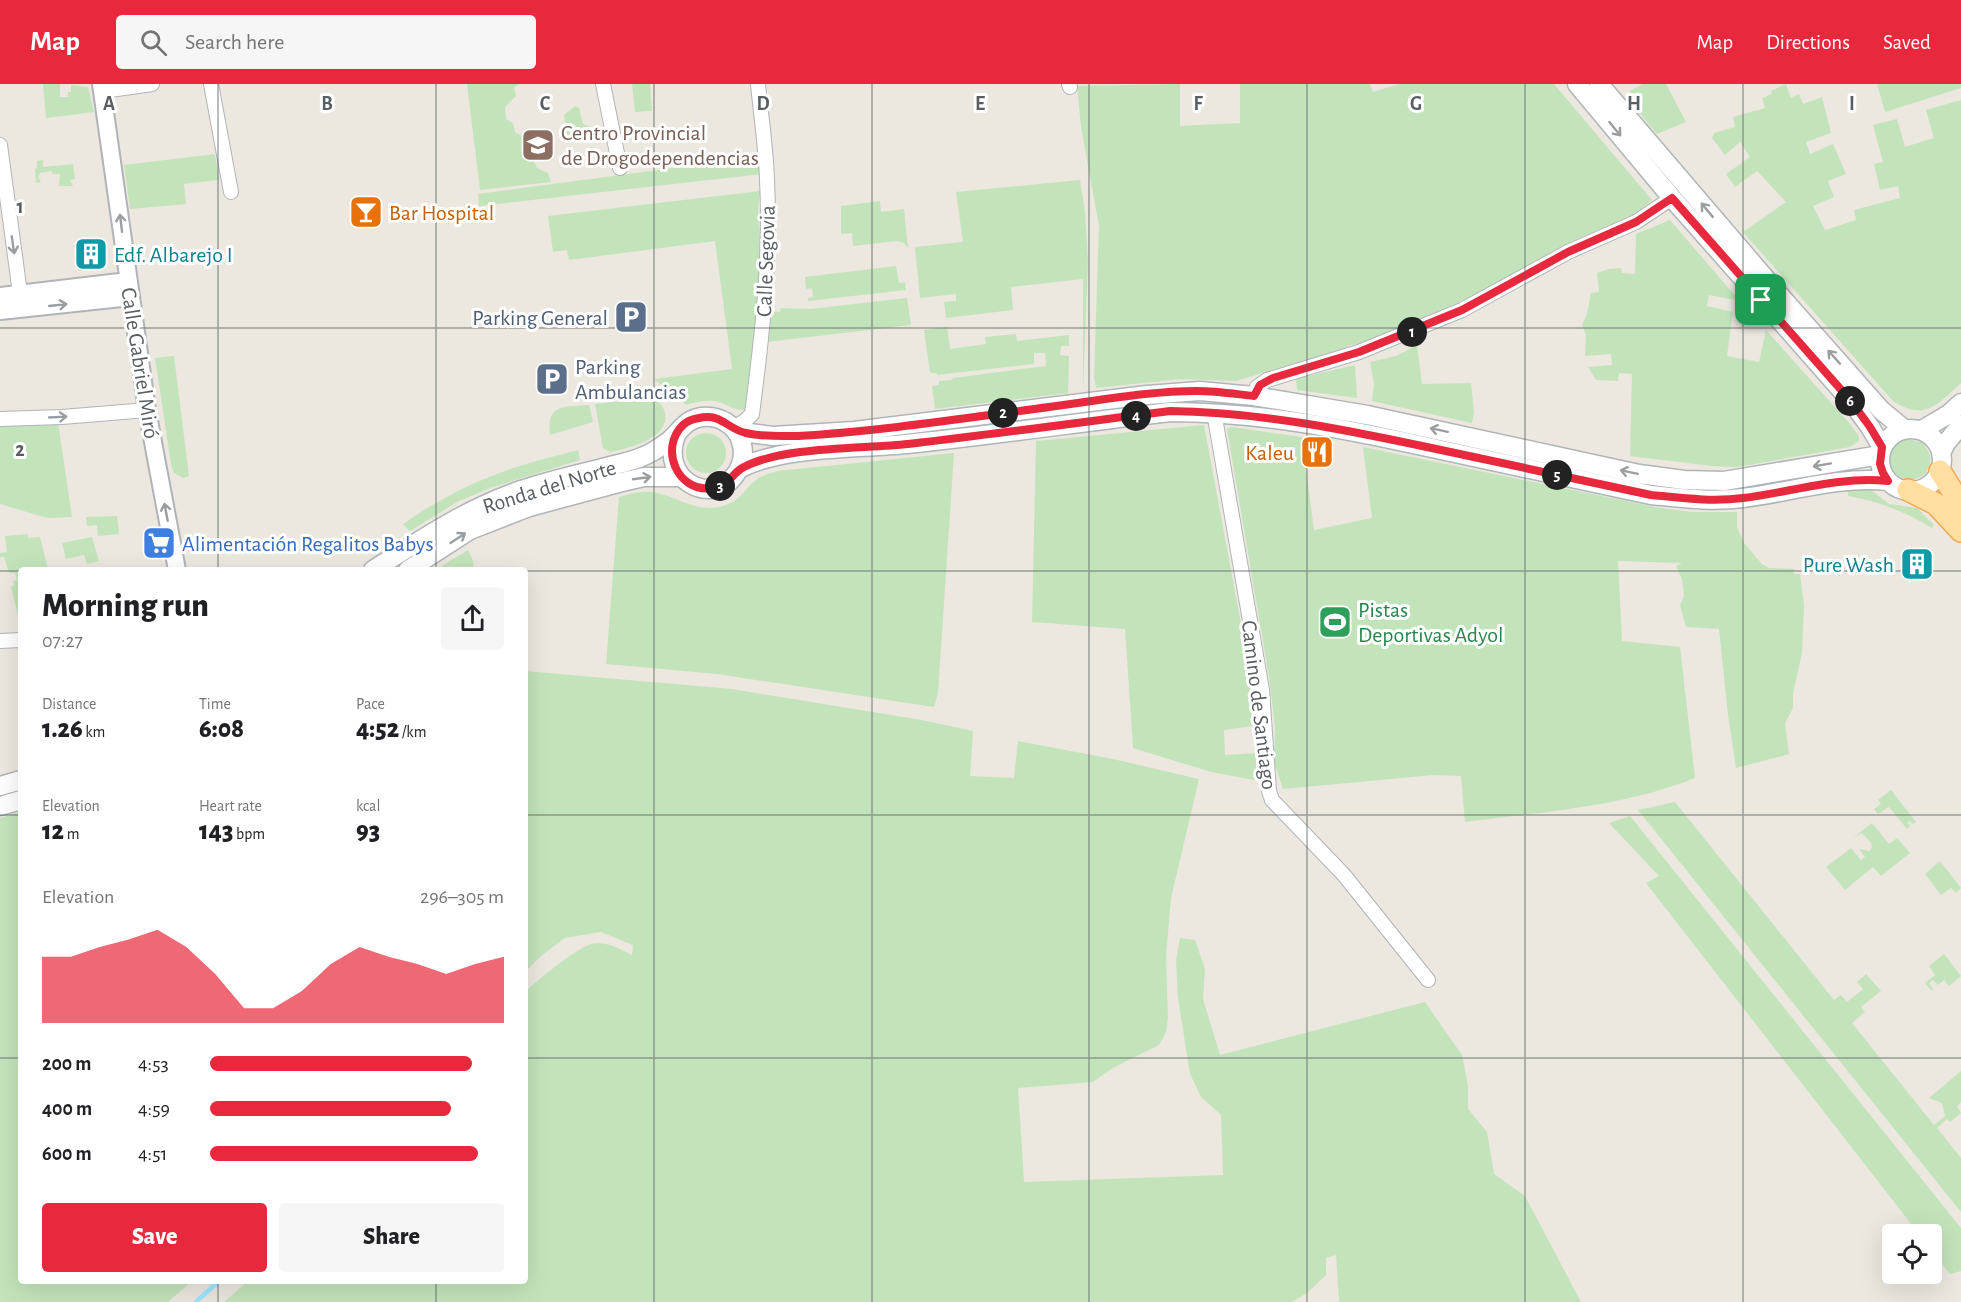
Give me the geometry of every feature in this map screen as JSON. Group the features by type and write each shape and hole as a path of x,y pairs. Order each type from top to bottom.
{"main road":[{"path":"1592,86 1672,198 1851,401 1870,427 1881,451 1883,473 1888,481 1896,487 1908,490 1936,504 1961,531"},
{"path":"1592,86 1881,410 1913,430 1931,435 1938,442 1941,462 1961,505"},
{"path":"1881,451 1734,480 1684,480 1639,474 1367,415 1254,396 1200,391 1147,395 865,430 796,436 742,432 715,417 704,417 687,422 671,438 671,456 680,477 699,488 711,489 722,486 746,466 797,453 906,444 1170,411 1214,412 1283,419 1346,430 1651,495 1697,500 1743,498 1845,480 1888,481"},
{"path":"1881,451 1887,439 1895,433 1913,430 1949,414 1961,403"},
{"path":"1908,490 1924,488 1937,478 1946,443 1961,424"},
{"path":"734,428 744,449 743,461 746,466"},
{"name":"Ronda del Norte","path":"379,567 450,521 484,504 522,490 636,459 671,438"},
{"name":"Ronda del Norte","path":"413,567 470,530 529,507 644,477 680,477"},
{"path":"0,786 18,781"},
{"path":"0,806 18,801"}],"street":[{"path":"102,87 152,84"},
{"path":"211,84 231,192"},
{"path":"603,84 620,168"},
{"name":"Calle Segovia","path":"734,428 752,414 763,327 767,181 758,84"},
{"name":"Calle Gabriel Miró","path":"102,87 147,410 176,567"},
{"path":"0,145 20,293"},
{"path":"1254,396 1260,385 1273,378 1359,352 1462,310 1568,252 1636,222 1672,198"},
{"path":"0,296 20,293 130,289"},
{"path":"0,311 130,289"},
{"path":"0,419 63,417 147,410"},
{"name":"Camino de Santiago","path":"1214,412 1262,690 1269,791 1272,800 1344,874 1428,980"},
{"path":"0,641 18,640"}],"green space":[{"path":"43,84 60,84 60,97 68,97 71,85 88,87 94,112 46,118"},
{"path":"467,84 518,84 514,88 516,96 505,107 506,119 513,123 515,132 522,136 527,155 532,157 537,168 548,173 551,182 480,190"},
{"path":"632,84 650,84 652,111 635,112"},
{"path":"1180,84 1180,126 1240,123 1240,84 1370,84 1373,92 1399,84 1554,84 1652,200 1631,217 1577,239 1480,293 1371,343 1351,345 1320,357 1236,381 1181,379 1096,388 1094,377 1099,226 1081,127 1077,86"},
{"path":"1643,84 1666,84 1686,122 1657,134 1628,99 1630,91"},
{"path":"1786,84 1791,98 1799,94 1803,104 1822,97 1831,133 1806,142 1810,154 1833,144 1846,174 1828,181 1834,197 1813,206 1825,230 1856,220 1854,210 1900,198 1898,186 1880,190 1874,164 1883,162 1873,125 1897,119 1905,147 1934,138 1926,110 1961,100 1961,383 1930,408 1914,410 1893,401 1743,232 1786,202 1757,171 1735,187 1726,174 1750,157 1740,142 1725,155 1712,138 1714,133 1735,127 1733,117 1765,108 1762,98"},
{"path":"1877,84 1961,84 1961,88 1885,112"},
{"path":"575,106 579,108 583,124 591,127 593,135 588,140 567,134 564,115"},
{"path":"761,153 762,174 479,206 478,194 673,168"},
{"path":"215,154 219,180 184,184 186,204 130,209 124,165"},
{"path":"43,160 43,167 73,164 75,179 70,180 73,186 59,186 60,174 52,174 52,171 40,173 38,177 41,182 36,183 37,161"},
{"path":"1080,180 1085,212 1088,261 1083,392 1083,279 1011,287 1013,310 946,318 944,302 956,301 956,294 920,298 915,247 963,242 956,192"},
{"path":"760,191 758,208 762,265 747,409 735,409 715,401 686,405 654,379 732,369 715,241 569,260 567,250 553,252 548,216"},
{"path":"880,201 881,212 904,209 908,248 904,243 897,241 853,246 852,233 841,234 841,206"},
{"path":"1670,220 1737,298 1735,300 1709,295 1707,306 1733,312 1727,356 1759,362 1766,330 1850,424 1859,436 1859,441 1850,447 1738,467 1630,456 1632,374 1619,373 1618,381 1596,380 1588,367 1612,365 1611,354 1585,356 1586,335 1582,325 1587,314 1591,293 1599,292 1597,273 1621,268 1622,273 1635,274 1636,234"},
{"path":"896,266 899,283 905,282 906,290 808,301 808,298 813,297 812,288 806,289 805,277"},
{"path":"907,298 911,325 767,342 769,311 780,312 781,308 810,309"},
{"path":"947,327 950,349 986,344 985,337 1016,334 1017,341 1069,335 1069,346 1061,346 1060,355 1069,356 1068,393 935,409 932,386 939,385 939,381 1046,366 1045,353 1034,353 1034,364 937,375 937,373 930,373 924,330"},
{"path":"1417,345 1422,384 1471,383 1474,412 1472,423 1372,401 1374,384 1370,362 1396,356"},
{"path":"174,356 189,476 183,478 174,473 171,464 155,358"},
{"path":"1355,365 1357,398 1297,390 1296,379"},
{"path":"648,398 659,402 663,407 665,422 661,430 655,436 637,445 610,452 603,448 595,404"},
{"path":"589,405 593,422 550,435 551,417 554,412 565,407"},
{"path":"58,422 72,517 47,518 0,504 0,424"},
{"path":"1204,425 1247,656 1253,726 1224,730 1225,755 1257,753 1256,765 1259,781 1211,772 1133,748 1125,629 1032,622 1036,441"},
{"path":"1232,427 1302,437 1314,530 1372,518 1363,447 1655,507 1691,512 1737,512 1737,527 1744,543 1762,564 1769,568 1794,569 1794,574 1800,574 1804,606 1802,653 1793,693 1793,708 1785,723 1789,754 1736,768 1719,629 1686,627 1680,605 1684,596 1682,579 1676,566 1682,563 1618,561 1622,641 1680,647 1695,778 1639,796 1610,802 1465,822 1461,776 1434,775 1283,789 1274,762 1275,727 1269,677 1227,429"},
{"path":"706,433 714,434 720,439 725,445 725,461 720,467 714,472 706,473 698,472 692,467 687,461 686,453 687,445 692,439 698,434"},
{"path":"1906,439 1921,442 1930,456 1930,464 1926,473 1909,480 1894,472 1889,460 1894,446"},
{"path":"578,450 580,460 493,487 459,501 410,531 403,524 445,498 478,482 522,465"},
{"path":"954,453 938,693 934,707 717,674 606,664 619,497 639,492 651,492 701,507 719,507 737,499 758,478 778,471"},
{"path":"1870,489 1889,504 1917,508 1934,525 1932,528 1892,508 1848,496 1848,491"},
{"path":"117,516 119,534 98,536 97,525 87,526 86,517"},
{"path":"28,534 28,538 40,537 47,567 18,567 18,616 11,586 14,586 13,581 17,580 15,573 9,573 4,557 0,557 0,553 7,552 5,536"},
{"path":"92,537 99,561 87,564 84,555 66,559 62,543"},
{"path":"468,550 474,567 440,567"},
{"path":"528,671 732,689 922,720 973,731 970,776 1014,778 1018,741 1113,759 1199,779 1171,898 1166,956 1168,1018 1166,1032 1159,1045 1111,1069 1093,1082 1018,1088 1024,1182 1223,1175 1221,1115 1201,1097 1190,1074 1178,998 1176,961 1180,938 1195,940 1205,969 1203,999 1220,1055 1425,1002 1462,1055 1468,1085 1468,1109 1487,1132 1494,1174 1525,1196 1581,1302 1339,1302 1336,1255 1326,1258 1326,1275 1307,1293 1292,1302 224,1302 245,1284 528,1284 528,989 559,963 589,945 606,944 632,955 633,945 601,932 565,938 528,969"},
{"path":"1891,790 1916,822 1913,824 1910,821 1907,822 1910,826 1907,829 1889,807 1878,814 1874,809 1881,804 1878,800"},
{"path":"1675,802 1834,1000 1841,995 1847,1002 1863,989 1857,982 1866,974 1881,991 1861,1007 1865,1012 1852,1023 1934,1125 1945,1116 1942,1103 1929,1098 1961,1071 1961,1102 1957,1106 1961,1113 1950,1122 1947,1119 1937,1128 1961,1158 1961,1212 1638,810"},
{"path":"18,813 18,1284 189,1284 168,1302 0,1302 0,818"},
{"path":"1630,816 1961,1228 1961,1271 1950,1274 1942,1264 1942,1224 1911,1224 1646,883 1659,876 1609,823"},
{"path":"1872,823 1889,844 1897,838 1910,853 1881,876 1873,867 1845,890 1826,867 1851,848 1861,860 1865,857 1859,849 1869,851 1872,848 1871,843 1862,833 1853,838"},
{"path":"1940,861 1961,888 1956,893 1951,888 1941,895 1925,874"},
{"path":"1944,954 1961,976 1949,986 1944,980 1938,985 1933,980 1929,983 1933,989 1931,990 1925,983 1935,975 1929,966"}],"waterway":[{"path":"196,1302 216,1284"}],"place":[{"name":"Centro Provincial de Drogodependencias","path":"538,145"},
{"name":"Bar Hospital","path":"366,212"},
{"name":"Edf. Albarejo I","path":"91,254"},
{"name":"Parking General","path":"631,317"},
{"name":"Parking Ambulancias","path":"552,379"},
{"name":"Kaleu","path":"1317,452"},
{"name":"Alimentación Regalitos Babys","path":"159,543"},
{"name":"Pure Wash","path":"1917,564"},
{"name":"Pistas Deportivas Adyol","path":"1335,622"}],"route":[{"path":"1672,198 1761,300 1851,401 1870,427 1882,447 1880,464 1888,481 1845,480 1743,498 1697,500 1651,495 1368,434 1283,419 1214,412 1170,411 906,444 773,457 739,469 731,480 711,489 699,488 680,477 671,456 672,444 683,425 693,419 704,417 715,417 742,432 796,436 1147,395 1200,391 1254,396 1257,387 1273,378 1359,352 1462,310 1532,273 1548,262 1636,222 1672,198"}]}
